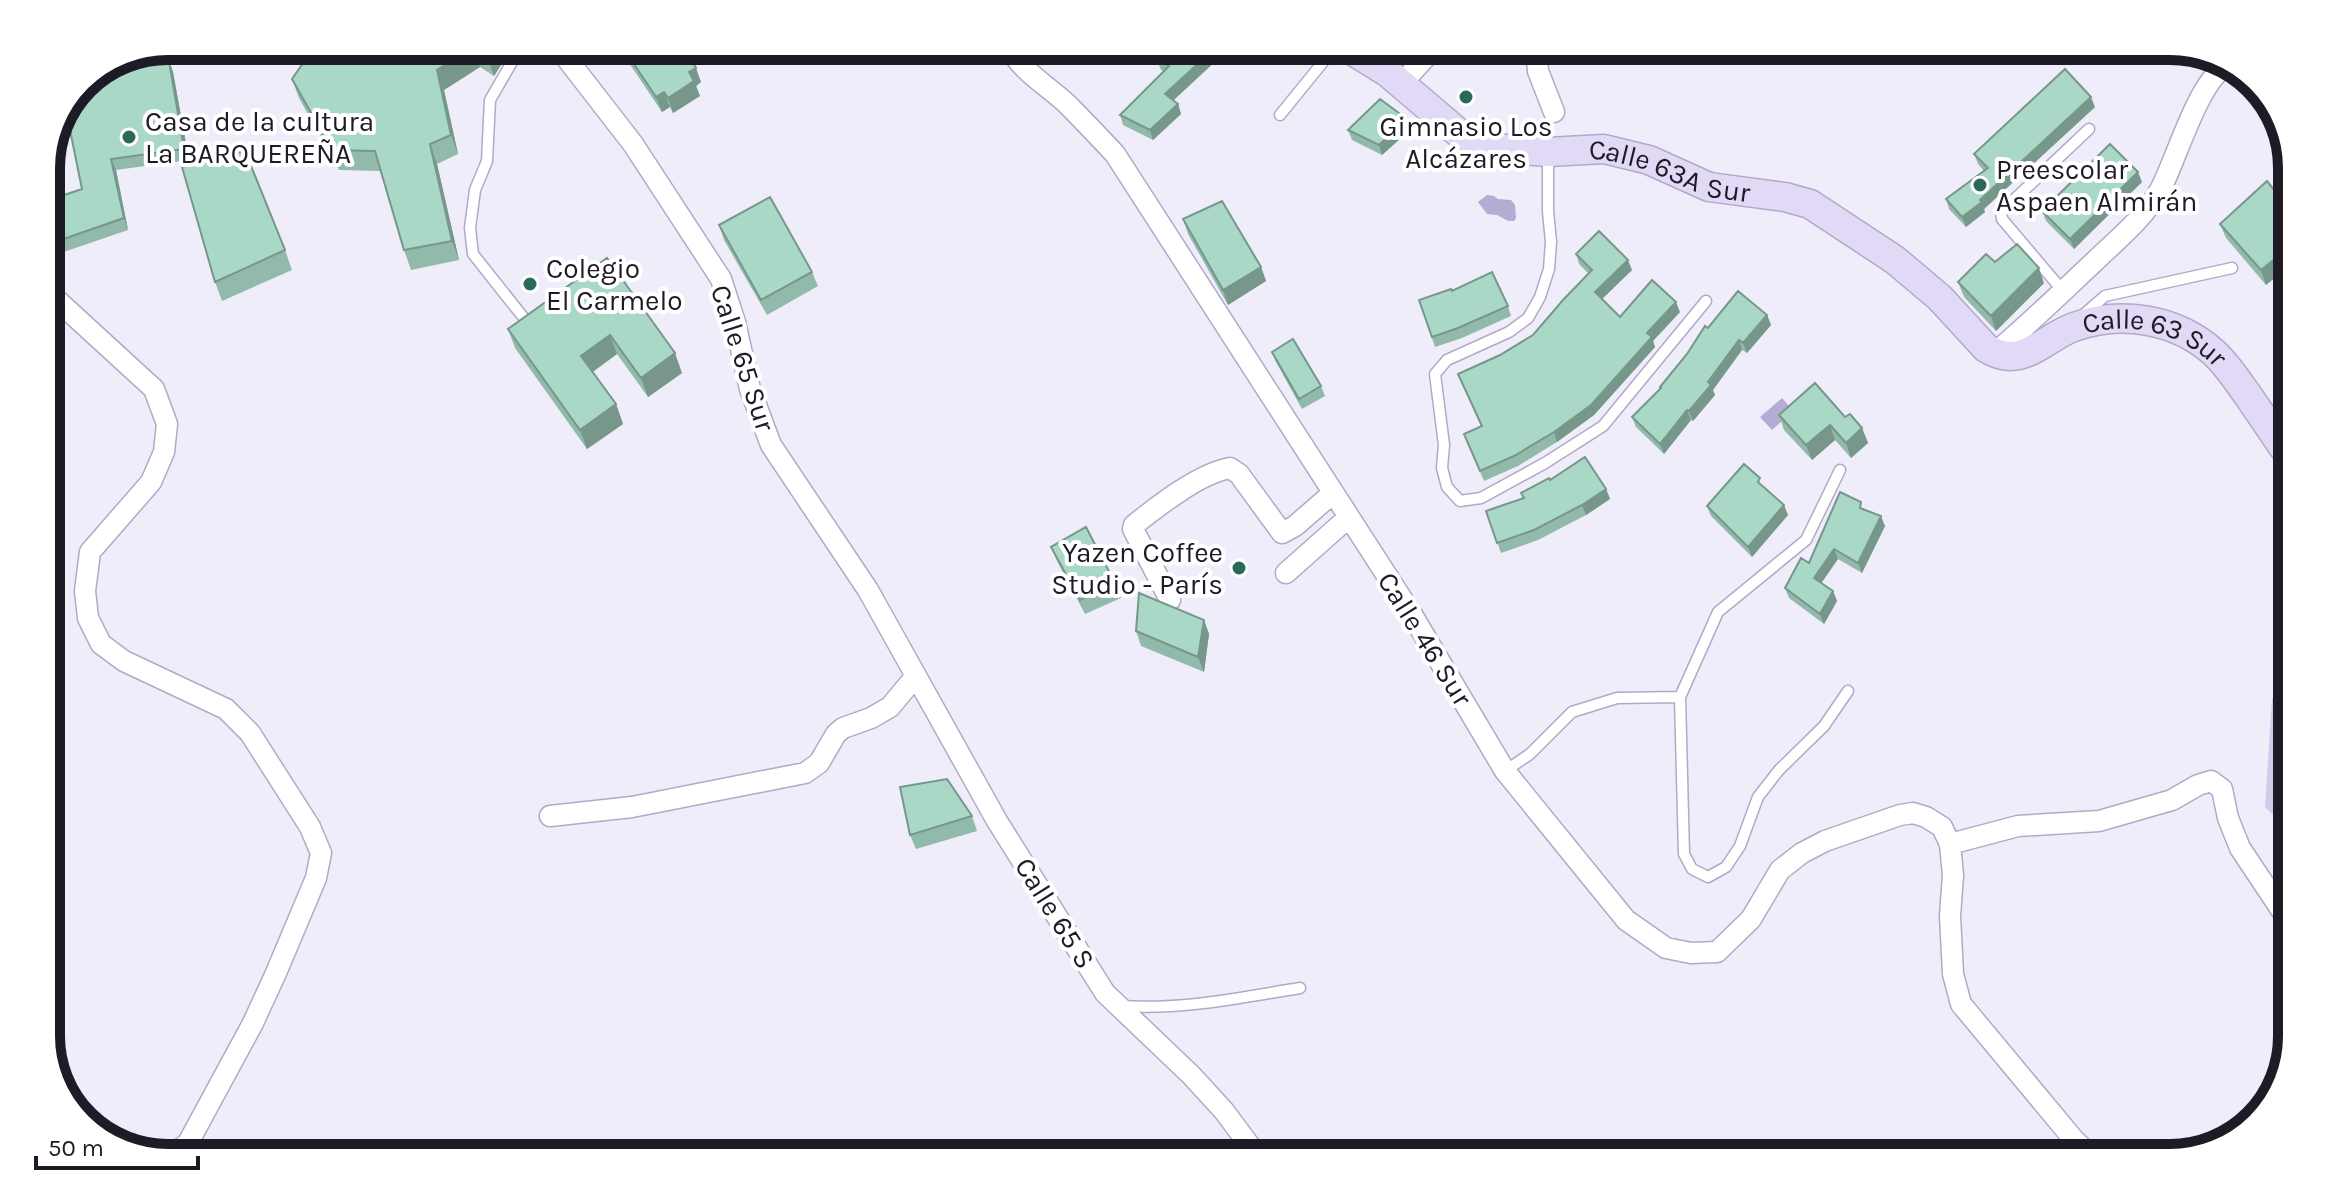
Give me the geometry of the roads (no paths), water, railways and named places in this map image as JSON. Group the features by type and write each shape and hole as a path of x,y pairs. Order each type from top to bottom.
{"street":[{"name":"Calle 65 Sur","path":"568,60 633,144 721,279 735,322 750,389 771,445 868,590 893,636"},
{"name":"Calle 46 Sur","path":"1019,60 1115,154 1411,613 1505,771 1626,920 1666,948 1691,953 1717,952 1751,919 1780,870 1825,841 1913,813 1926,817 1946,835"},
{"name":"Calle 63A Sur","path":"1366,60 1401,84 1469,141 1506,149 1548,152 1604,149 1649,160 1709,187 1785,197 1810,204 1895,260 1940,298 1986,346"},
{"path":"1401,84 1423,60"},
{"path":"1537,60 1538,71 1554,112"},
{"path":"1986,346 2033,321 2141,218 2160,190 2208,82 2219,71"},
{"path":"60,303 154,389 167,424 164,452 151,482 90,552 85,591 88,618 101,644 124,661 226,709 250,733 310,827 321,853 316,878 253,1023 187,1144"},
{"name":"Calle 63 Sur","path":"1986,346 2016,357 2073,327 2104,319 2142,319 2178,329 2200,341 2229,368 2278,440"},
{"path":"1170,600 1135,535 1134,525 1149,513 1214,471 1230,468 1239,474 1282,533 1295,526 1333,493"},
{"path":"1286,573 1349,517"},
{"name":"Calle 65 S","path":"893,636 997,821 1105,993 1191,1075 1249,1144"},
{"path":"550,816 632,807 805,773 819,763 836,734 890,707 915,677"},
{"path":"2078,1144 1961,1004 1953,974 1950,916 1953,875 1946,835 2018,826 2099,821 2172,800 2211,781 2222,789 2228,818 2240,848 2278,905"}],"lane":[{"path":"514,60 490,100 487,161 475,190 470,228 473,254 527,322"},
{"path":"1280,115 1325,60"},
{"path":"2063,291 2002,219 2001,212 2089,129"},
{"path":"1548,152 1551,242 1549,269 1540,297 1528,318 1509,332 1447,360 1435,374 1444,445 1442,468 1447,487 1460,501 1481,498 1603,426 1706,301"},
{"path":"2073,327 2087,310 2105,296 2232,268"},
{"path":"1840,470 1806,540 1718,612 1680,697 1684,854 1692,869 1708,877 1726,867 1740,846 1758,797 1779,770 1824,726 1848,691"},
{"path":"1505,771 1530,754 1572,712 1617,698 1680,697"},
{"path":"1116,1006 1195,1006 1300,988"}],"place":[{"name":"Gimnasio Los Alcázares","path":"1466,97"},
{"name":"Casa de la cultura La BARQUEREÑA","path":"129,137"},
{"name":"Preescolar Aspaen Almirán","path":"1980,185"},
{"name":"Colegio El Carmelo","path":"530,284"},
{"name":"Yazen Coffee Studio - París","path":"1239,568"}]}
